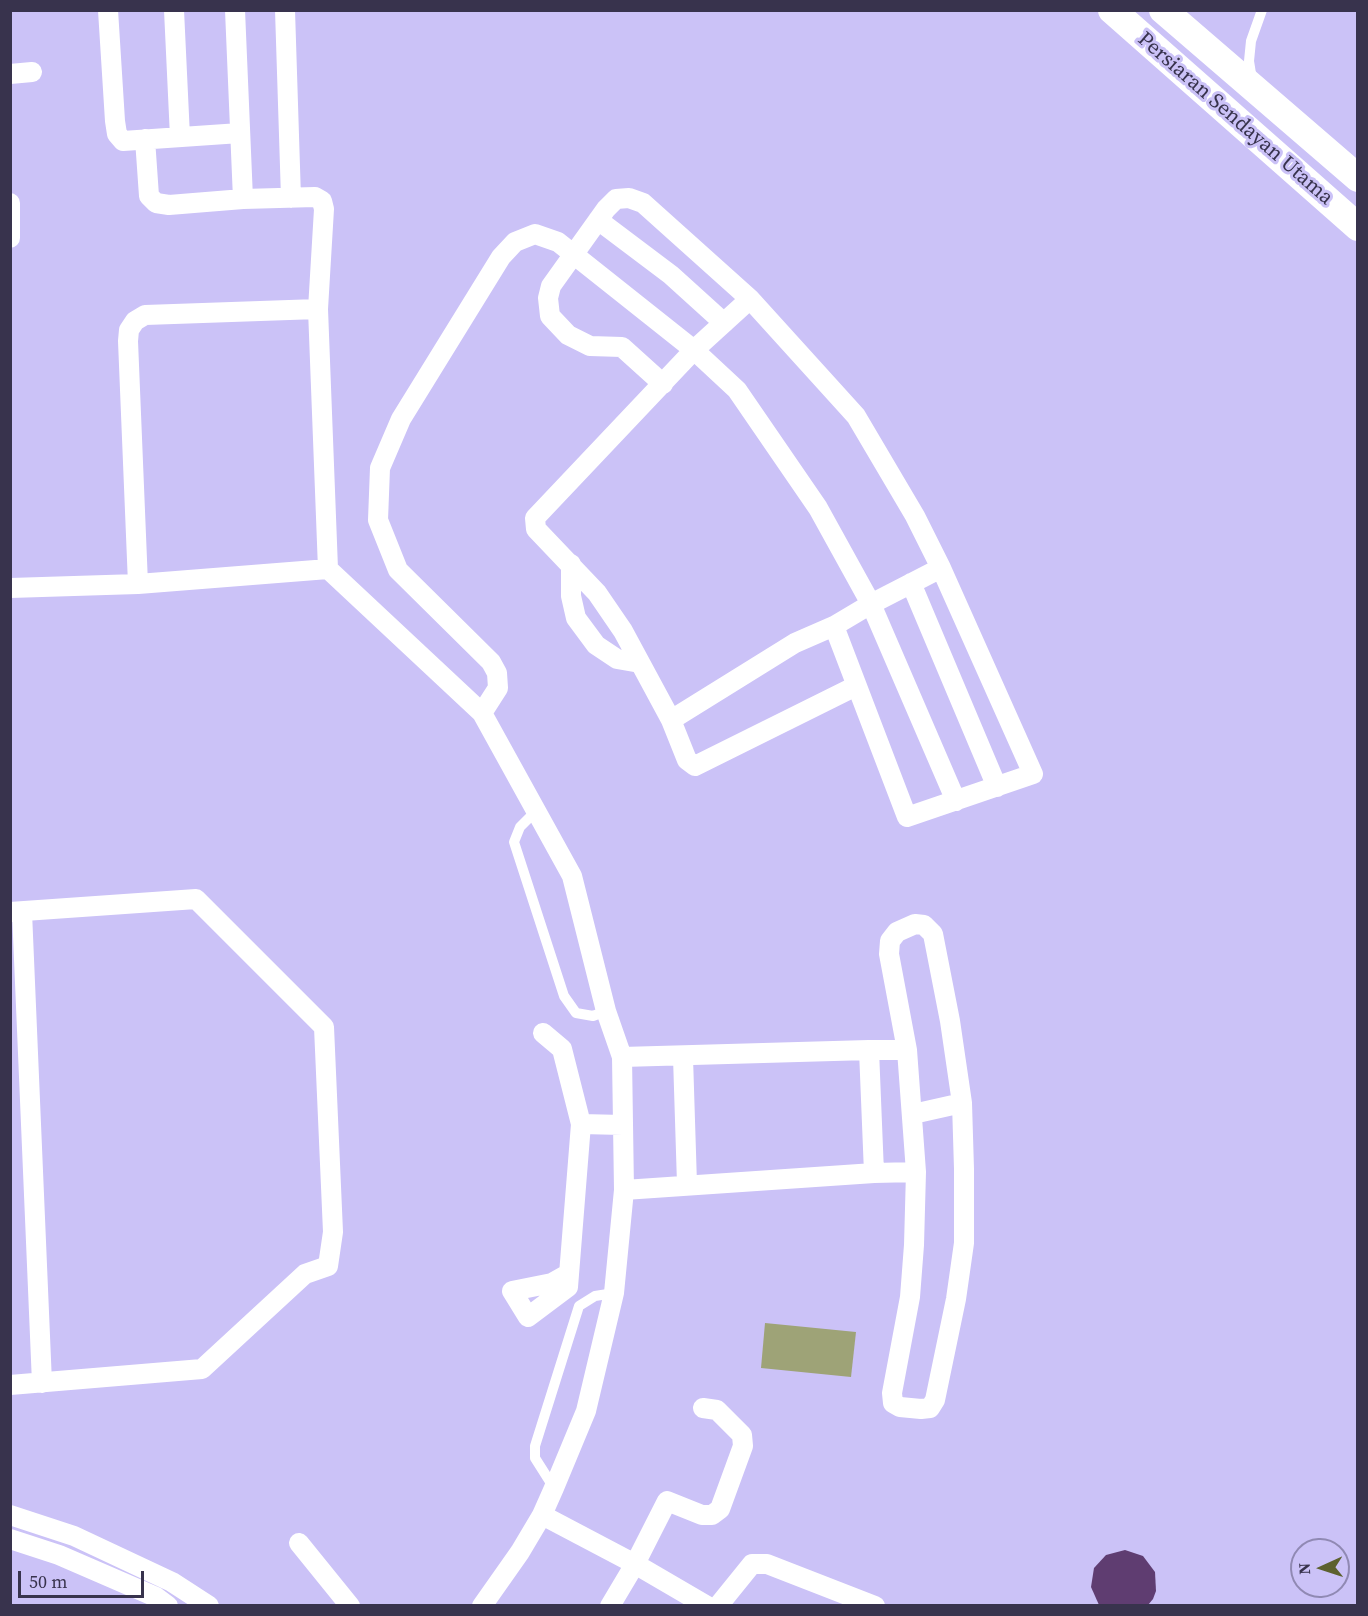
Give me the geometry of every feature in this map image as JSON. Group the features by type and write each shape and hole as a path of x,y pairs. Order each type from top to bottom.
{"main road":[{"name":"Persiaran Sendayan Utama","path":"1112,10 1358,227"},
{"name":"Persiaran Sendayan Utama","path":"1163,10 1358,177"}],"street":[{"path":"108,10 117,134 123,141 240,133"},
{"path":"174,10 180,137"},
{"path":"235,10 243,199"},
{"path":"285,10 291,198"},
{"path":"10,74 32,72"},
{"path":"145,139 149,196 156,203 170,205 243,199 315,197 322,201 324,209 318,309 328,569 482,713 572,876 606,1011 622,1057 624,1190 614,1293 586,1411 542,1515 520,1552 482,1605"},
{"path":"663,384 622,347 590,346 568,335 550,316 548,298 551,286 597,220 616,199 629,198 643,203 750,299 856,416 915,516 941,568 1033,774 907,817 834,626"},
{"path":"10,203 10,238"},
{"path":"597,220 670,275 723,323"},
{"path":"482,713 498,688 497,673 491,662 398,570 378,520 380,468 401,419 501,257 515,242 535,234 558,242 694,350 744,400 818,508 871,604 956,801"},
{"path":"750,299 694,350 536,518 536,529 597,592 671,720 687,760 695,766 856,686"},
{"path":"138,584 129,330 135,321 145,315 318,309"},
{"path":"571,564 571,596 576,618 596,645 617,659 640,663"},
{"path":"671,720 795,643 834,626 941,568"},
{"path":"10,588 138,584 328,569"},
{"path":"912,583 997,787"},
{"path":"10,1385 42,1383 202,1369 305,1274 328,1266 333,1232 324,1027 196,899 16,912 42,1383"},
{"path":"915,924 924,925 933,934 950,1021 962,1103 964,1243 956,1299 934,1400 930,1408 921,1409 900,1407 893,1403 892,1393 910,1297 914,1245 916,1172 907,1050 889,954 890,941 897,932 915,924"},
{"path":"543,1033 562,1049 581,1124 568,1287 528,1317 512,1291 552,1283 568,1274"},
{"path":"868,1050 874,1173"},
{"path":"622,1057 907,1050"},
{"path":"682,1057 687,1184"},
{"path":"913,1114 962,1103"},
{"path":"581,1124 623,1125"},
{"path":"624,1190 687,1184 916,1172"},
{"path":"610,1605 667,1501 702,1515 712,1515 720,1509 743,1446 742,1435 717,1410 704,1408"},
{"path":"10,1515 74,1536 172,1582 209,1605"},
{"path":"542,1515 635,1563 707,1605"},
{"path":"10,1539 59,1554 156,1597 168,1605"},
{"path":"299,1543 351,1605"},
{"path":"718,1605 752,1564 767,1564 875,1605"}],"lane":[{"path":"1253,86 1249,61 1251,41 1262,10"},
{"path":"536,811 520,827 514,842 564,996 576,1013 593,1016 606,1011"},
{"path":"554,1488 535,1458 535,1446 579,1306 595,1296 614,1293"}],"green space":[{"path":"765,1323 856,1332 851,1377 761,1368"}],"building":[{"path":"1125,1550 1143,1556 1155,1572 1156,1591 1153,1599 1148,1605 1099,1605 1091,1587 1094,1568 1106,1555"}]}
